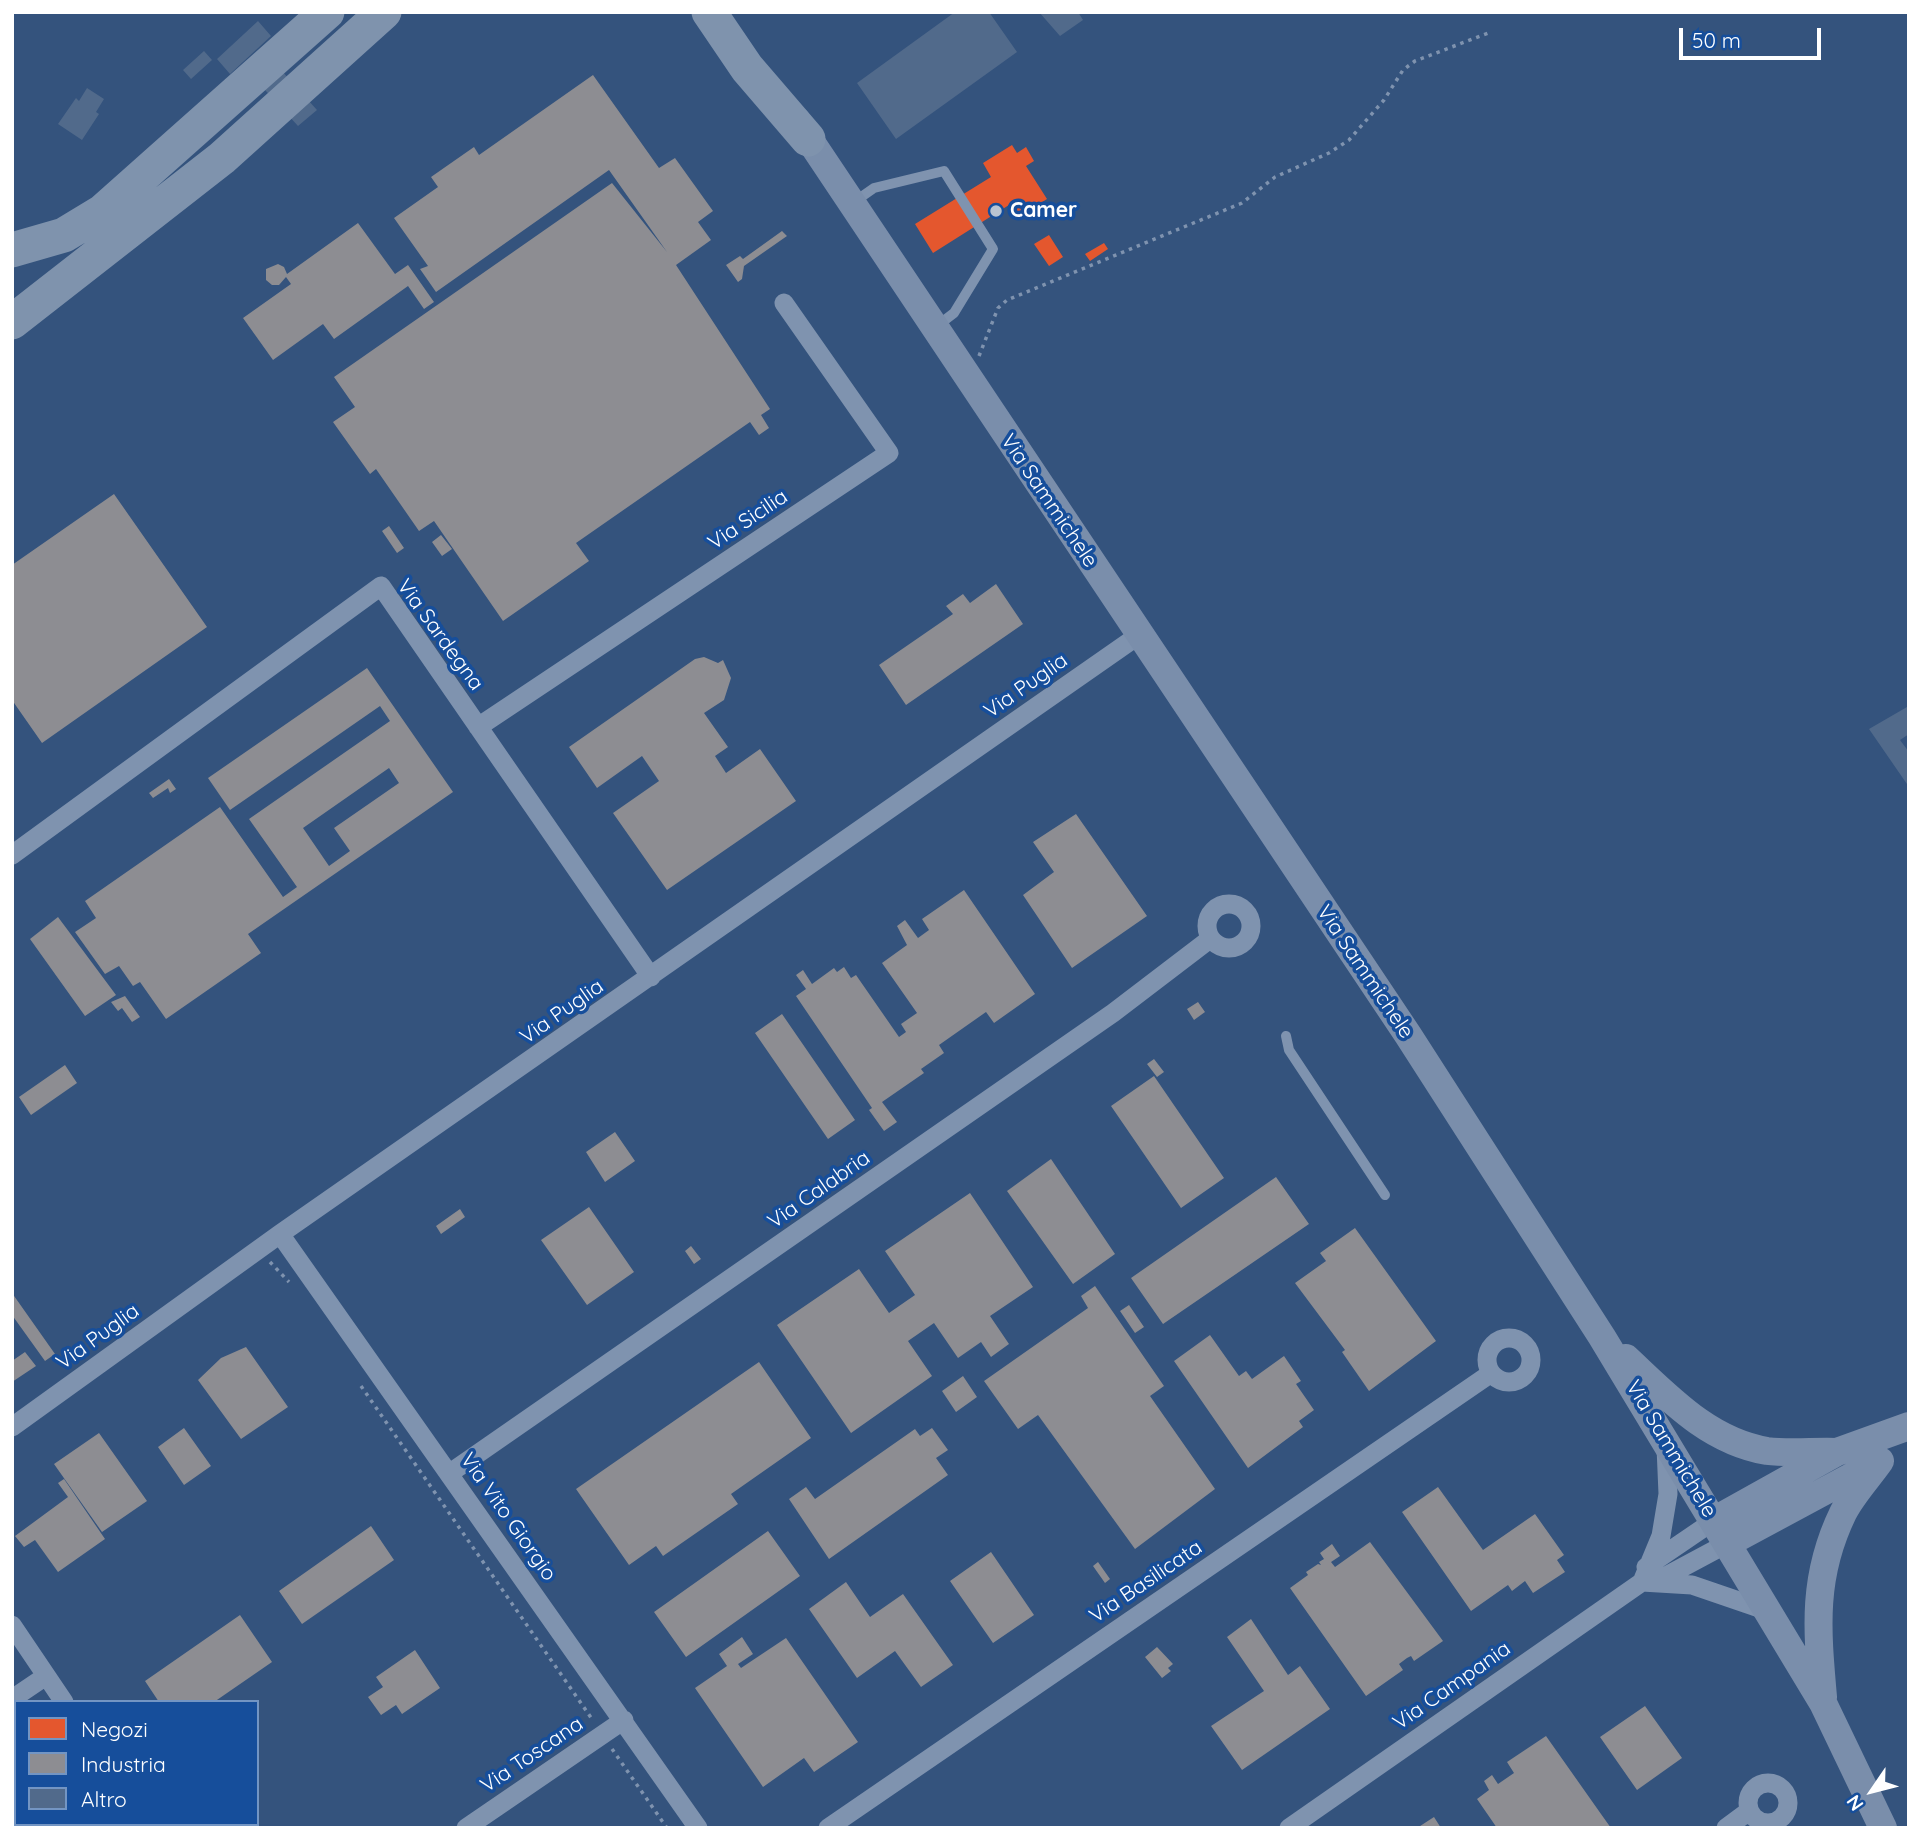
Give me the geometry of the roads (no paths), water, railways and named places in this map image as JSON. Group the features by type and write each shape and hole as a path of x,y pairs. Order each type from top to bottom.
{"highway":[{"path":"12,250 64,235 102,212 327,12"},
{"path":"12,322 222,158 384,12"},
{"path":"709,12 747,68 808,139"}],"main road":[{"name":"Via Sammichele","path":"728,12 808,139 962,372 1408,1035 1602,1337 1823,1703 1883,1828"},
{"path":"1602,1337 1686,1414 1723,1438 1768,1451 1837,1451"},
{"path":"1721,1532 1837,1451 1909,1426"},
{"path":"1823,1703 1816,1615 1823,1563 1844,1511 1880,1461 1909,1437"},
{"path":"1721,1532 1880,1461"}],"street":[{"name":"Via Sicilia","path":"478,727 890,453 784,303"},
{"name":"Via Sardegna","path":"12,855 381,586 651,977"},
{"name":"Via Puglia","path":"12,1427 280,1234 1139,635"},
{"name":"Via Calabria","path":"450,1474 1113,1013 1210,939"},
{"name":"Via Vito Giorgio","path":"280,1234 698,1828"},
{"name":"Via Basilicata","path":"828,1828 1490,1374"},
{"name":"Via Campania","path":"1648,1577 1661,1536 1668,1494 1666,1441"},
{"name":"Via Campania","path":"1289,1828 1648,1577 1721,1532"},
{"path":"1648,1577 1692,1585 1768,1611"},
{"path":"12,1625 63,1700"},
{"path":"12,1699 46,1676"},
{"name":"Via Toscana","path":"466,1828 624,1720"},
{"path":"1726,1828 1749,1811"}],"lane":[{"path":"851,204 874,188 944,171 993,249 954,313 934,329"},
{"path":"1286,1035 1289,1050 1385,1195"}],"place":[{"name":"Camer","path":"996,211"}]}
